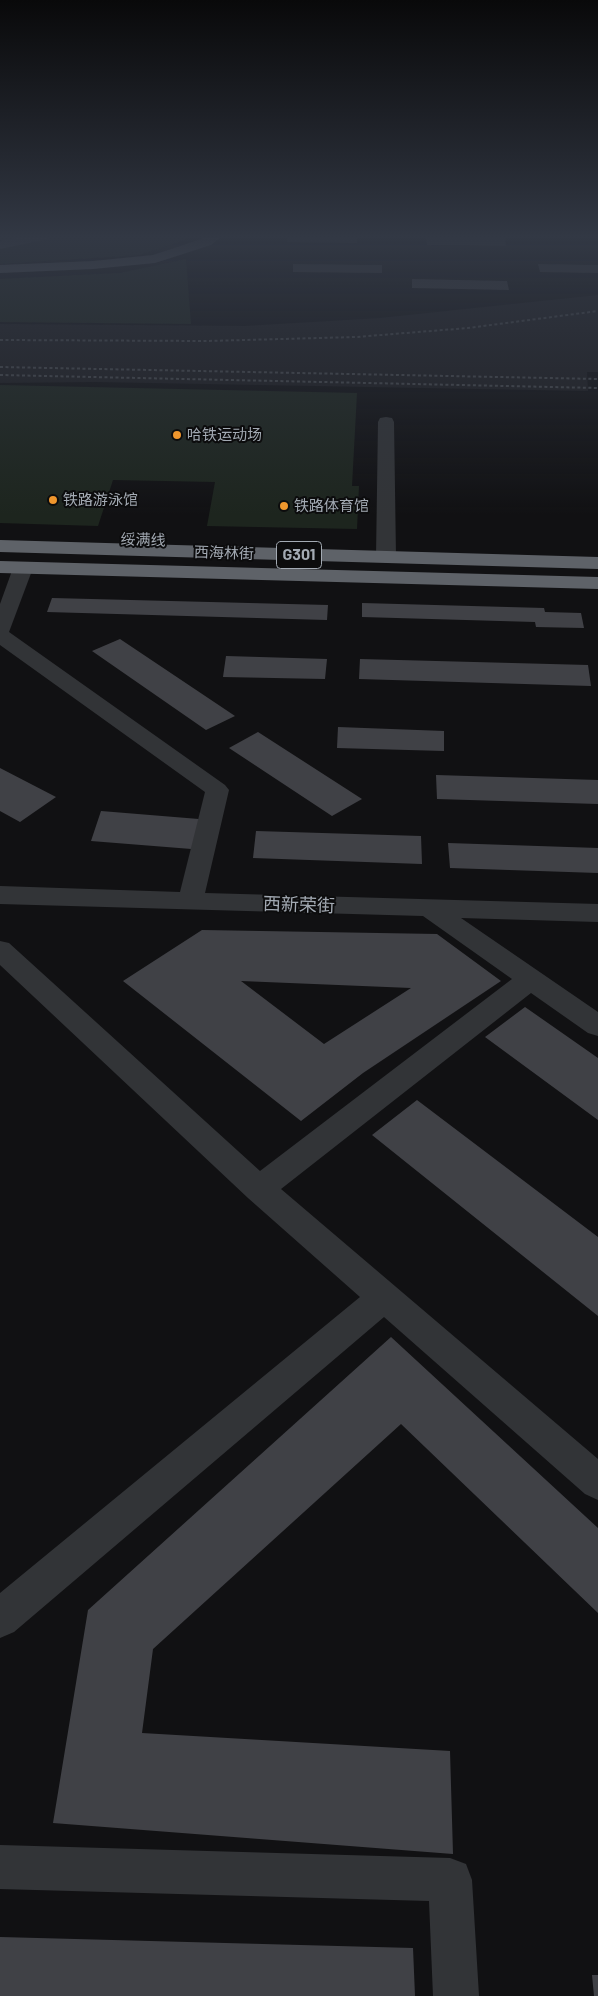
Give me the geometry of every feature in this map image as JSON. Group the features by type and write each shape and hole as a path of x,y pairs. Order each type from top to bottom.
{"highway":[{"name":"绥满线","path":"0,537 156,540 305,547 381,557"},
{"name":"西海林街","path":"0,546 598,563"},
{"name":"西海林街","path":"0,567 598,583"}],"street":[{"path":"381,557 386,422"},
{"path":"23,568 0,633 217,790 190,902"},
{"name":"西新荣街","path":"0,896 598,913"},
{"path":"429,908 598,1026"},
{"path":"0,950 259,1189 598,1482"},
{"path":"259,1189 531,979"},
{"path":"0,1618 384,1297"},
{"path":"0,1867 450,1880 456,1996"}],"shaded area":[{"path":"0,329 598,329 598,372 587,372 588,391 96,382 0,383"},
{"name":"哈铁运动场","path":"0,385 357,393 352,486 359,486 357,529 207,526 215,482 113,480 98,526 0,523"}],"building":[{"path":"52,598 328,605 327,620 47,612"},
{"path":"362,603 544,608 545,612 581,613 584,628 536,627 535,622 362,617"},
{"path":"120,639 235,716 206,730 92,651"},
{"path":"226,656 327,659 325,679 223,677"},
{"path":"360,659 588,665 591,686 359,679"},
{"path":"338,727 444,731 444,751 337,748"},
{"path":"258,732 362,799 332,816 229,748"},
{"path":"0,768 56,797 20,822 0,811"},
{"path":"436,775 598,780 598,804 437,799"},
{"path":"101,811 211,820 204,850 91,841"},
{"path":"256,831 421,836 422,864 253,858"},
{"path":"448,843 598,848 598,873 450,868"},
{"path":"202,930 437,934 501,981 363,1073 301,1121 123,981","holes":["241,981 411,988 324,1044"]},
{"path":"525,1007 598,1058 598,1120 485,1037"},
{"path":"417,1100 598,1237 598,1316 372,1135"},
{"path":"391,1337 598,1528 598,1613 401,1424 153,1649 142,1733 450,1751 453,1854 53,1823 88,1610"},
{"path":"0,1937 413,1948 415,1996 0,1996"},
{"path":"592,1975 598,1975 598,1996 594,1996"}],"railway":[{"path":"0,340 207,341 356,337 454,329"},
{"path":"0,367 598,379"},
{"path":"0,375 598,388"}],"place":[{"name":"哈铁运动场","path":"177,435"},
{"name":"铁路游泳馆","path":"53,500"},
{"name":"铁路体育馆","path":"284,506"}]}
